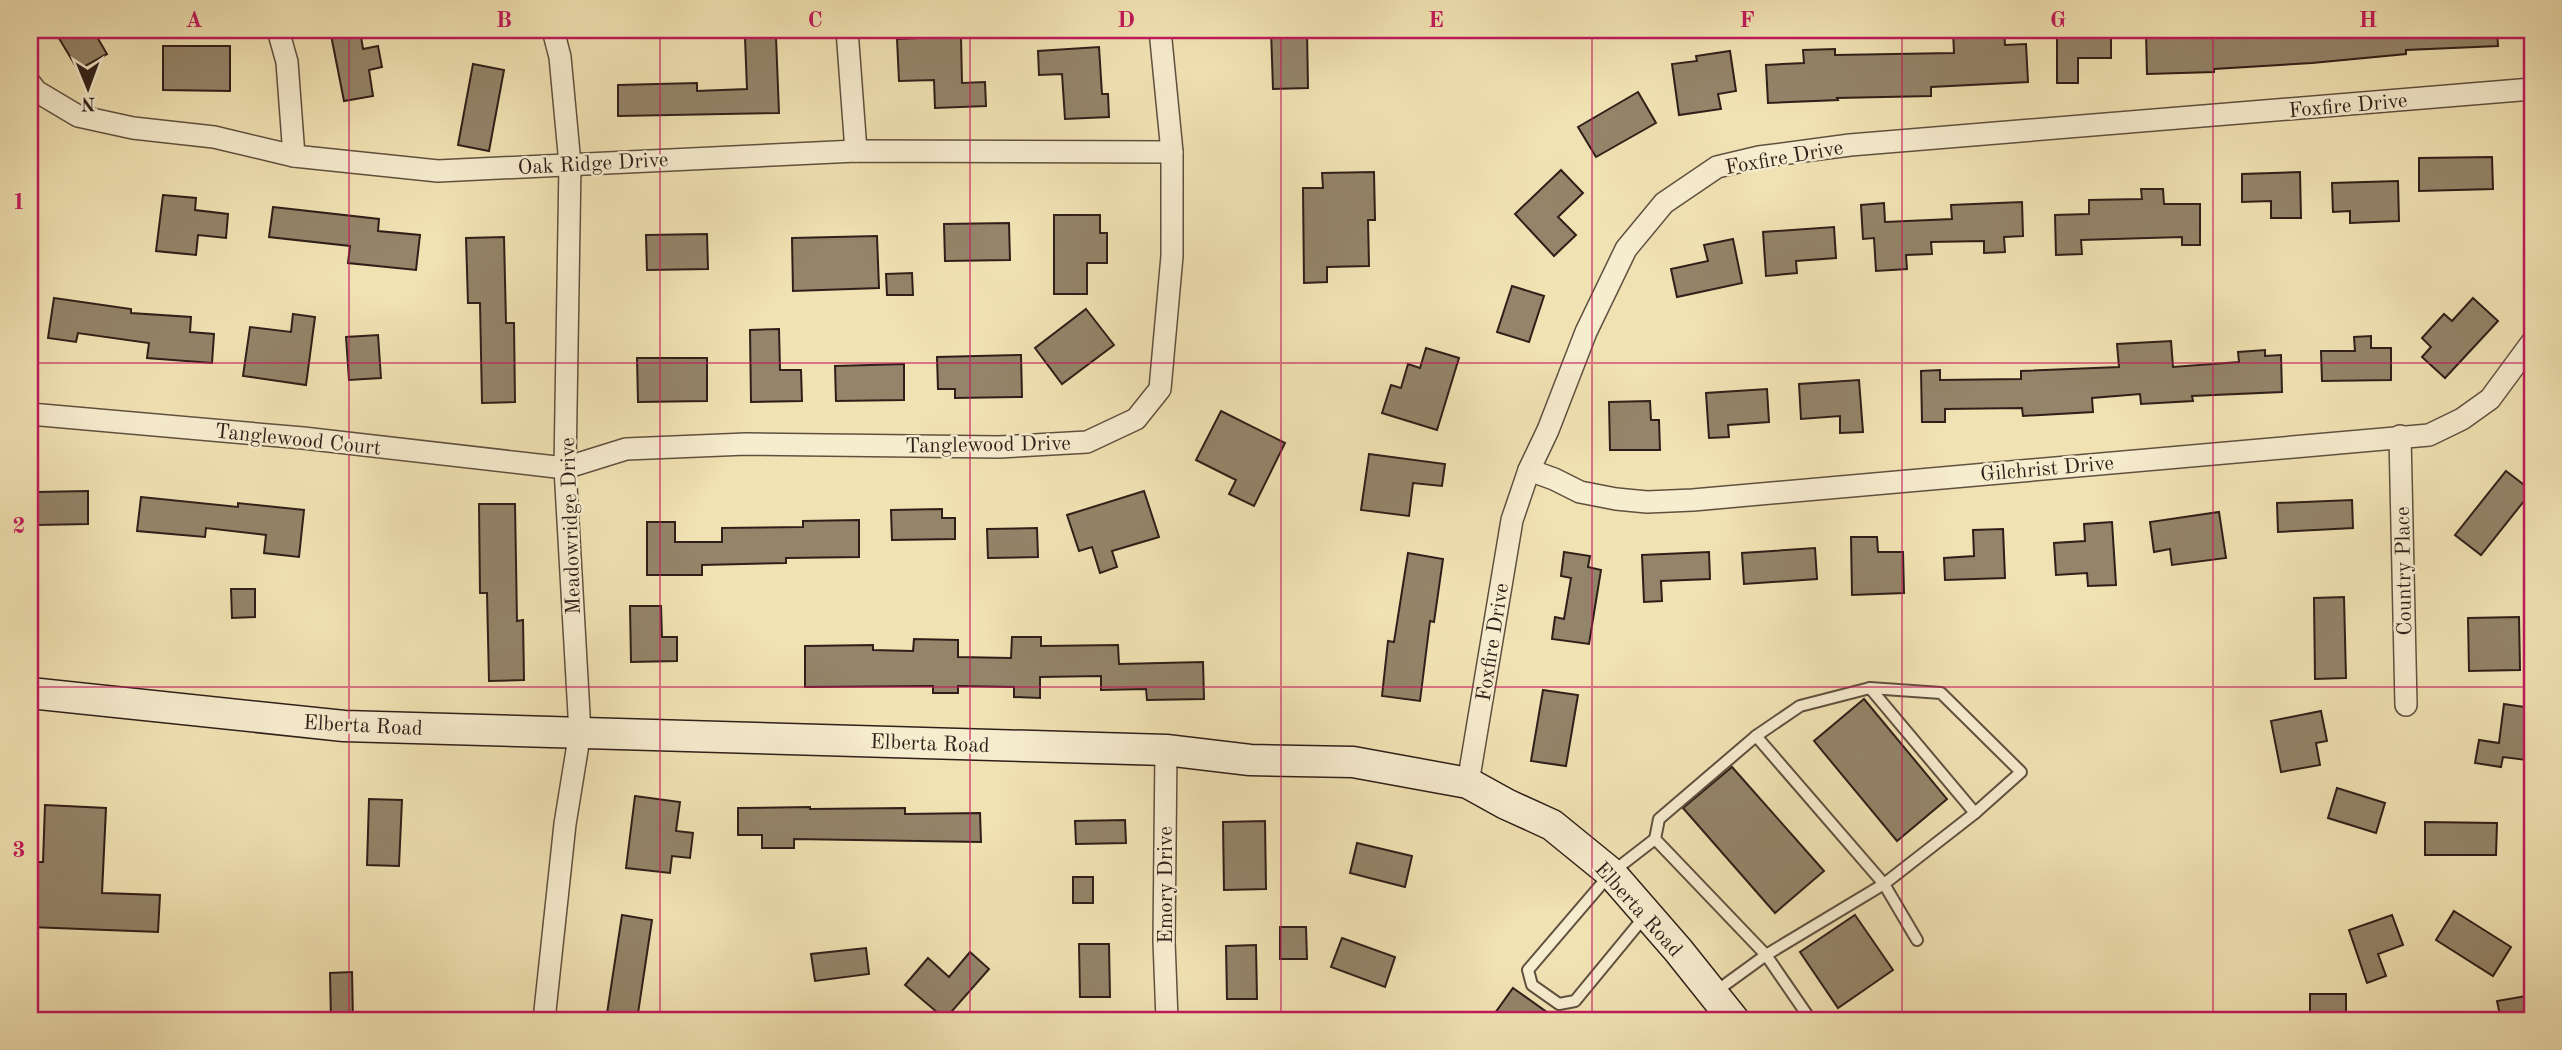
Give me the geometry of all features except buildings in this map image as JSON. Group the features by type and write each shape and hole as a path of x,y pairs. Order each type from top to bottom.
{"street":[{"path":"278,30 287,62 294,156"},
{"name":"Meadowridge Drive","path":"544,1020 565,824 580,732 565,468 570,164 560,57 553,30"},
{"path":"847,30 856,151"},
{"name":"Tanglewood Drive","path":"565,468 626,449 746,444 999,447 1087,442 1136,419 1160,389 1172,256 1172,152 1160,30"},
{"name":"Oak Ridge Drive","path":"30,83 36,90 78,116 133,128 214,137 294,156 438,171 856,151 1172,152"},
{"name":"Foxfire Drive","path":"1468,783 1512,520 1529,470 1548,430 1586,332 1626,249 1664,203 1717,167 1759,157 1850,145 2532,89"},
{"name":"Gilchrist Drive","path":"1529,470 1580,492 1647,502 2429,435 2462,419 2490,399 2532,342"},
{"name":"Tanglewood Court","path":"30,414 303,438 565,468"},
{"name":"Country Place","path":"2400,436 2406,705"},
{"name":"Elberta Road","path":"30,693 344,726 1167,750 1250,760 1353,762 1468,783 1552,825 1611,873 1734,1020"},
{"name":"Emory Drive","path":"1167,750 1164,941 1167,1020"}],"lane":[{"path":"1870,688 1975,813"},
{"path":"1647,914 1574,1001 1559,1004 1532,985 1528,970 1611,873 1655,839 1659,819 1756,736 1800,706 1870,688 1941,693 2021,772 1975,813 1884,884 1766,955 1713,994"},
{"path":"1756,736 1884,884 1917,940"},
{"path":"1655,839 1766,955 1810,1019"}]}
